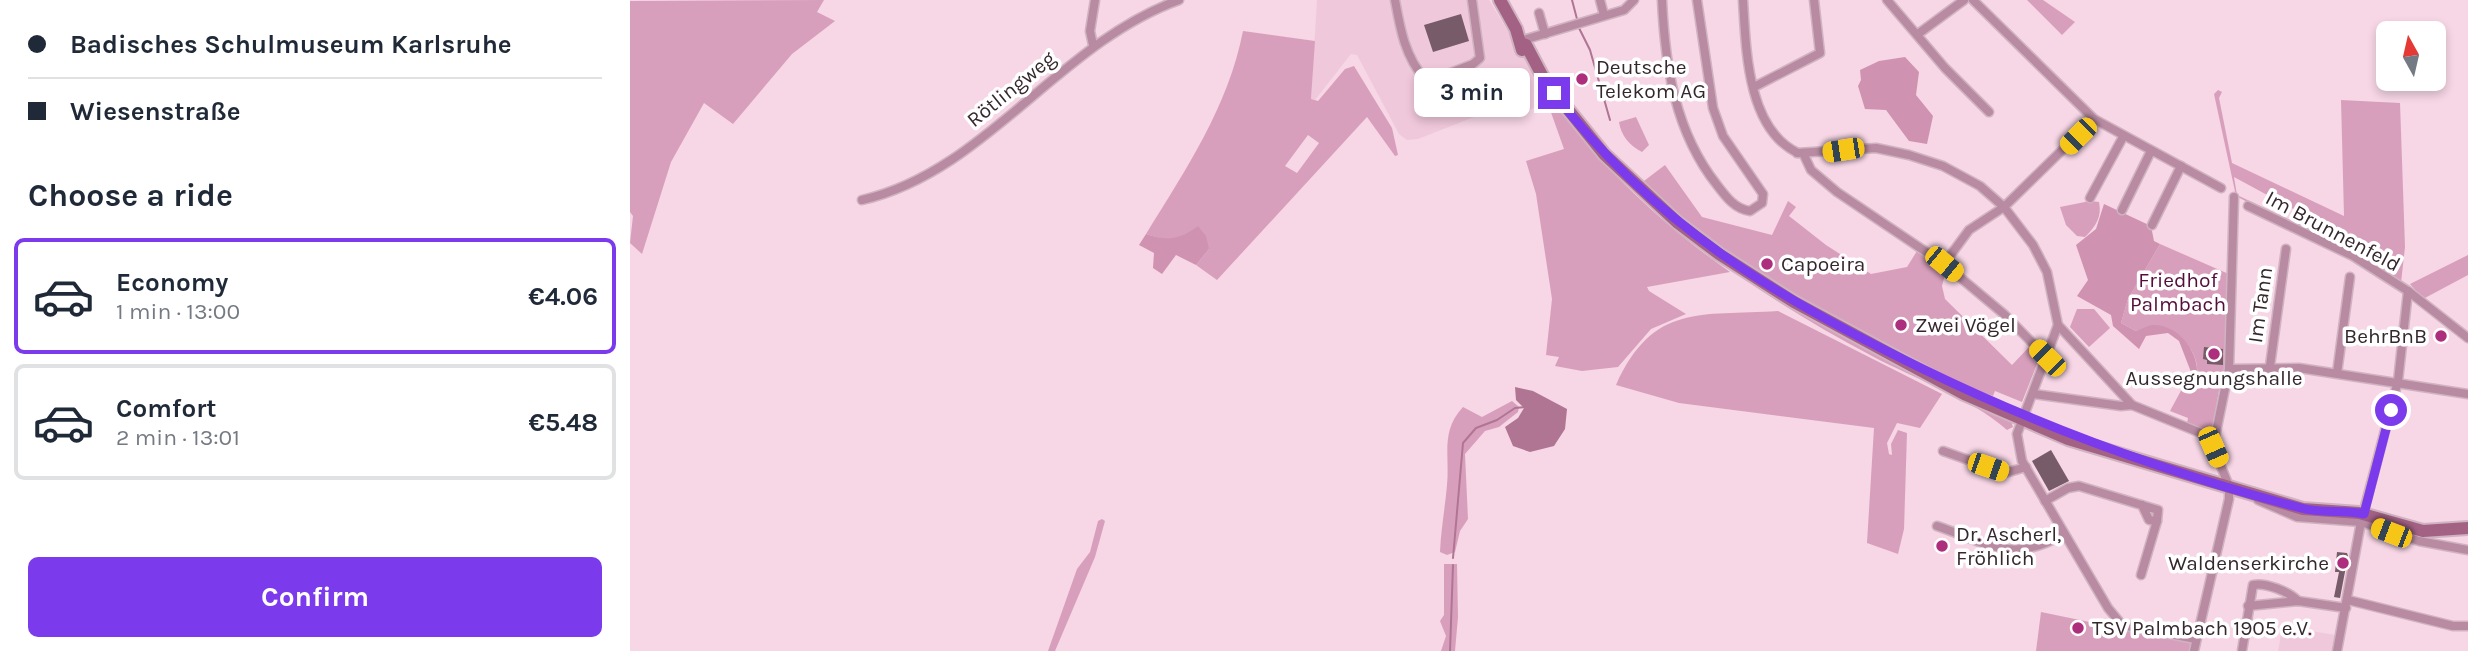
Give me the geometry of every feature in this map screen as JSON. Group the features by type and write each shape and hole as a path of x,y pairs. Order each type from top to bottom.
{"main road":[{"path":"1494,0 1512,32 1554,93 1604,154 1678,223 1776,291 1906,363 2077,442 2303,509 2423,531 2468,528"},
{"path":"1500,0 1521,43"}],"street":[{"path":"1093,45 1090,31 1095,0"},
{"name":"Rötlingweg","path":"862,200 923,175 963,150 1093,45 1130,21 1167,2 1179,0"},
{"path":"1395,0 1405,45 1425,79 1432,80 1473,64 1480,58 1472,0"},
{"path":"1600,0 1604,15"},
{"path":"1521,43 1624,10 1631,6 1634,0"},
{"path":"1662,0 1672,91 1690,144 1712,179 1738,208 1750,211 1759,206 1763,198 1755,179 1723,136 1713,108 1697,0"},
{"path":"1743,0 1754,87 1768,125 1785,147 1800,154 1811,170 1837,192 1944,264 2004,315 2047,358"},
{"path":"1754,87 1820,52 1814,0"},
{"path":"1887,0 1913,33 1918,34 1945,68 1989,112"},
{"path":"1918,34 1964,0"},
{"path":"1973,0 2094,119 2221,188"},
{"path":"1539,13 1545,34"},
{"path":"1944,264 1969,230 2004,207 2094,119"},
{"path":"2090,198 2123,137"},
{"path":"1800,154 1859,148 1909,155 1969,179 2004,207 2047,272 2058,326 2017,435 2026,467 2108,608 2122,625 2196,639"},
{"path":"2122,210 2151,151"},
{"path":"2152,225 2181,166"},
{"path":"2194,651 2227,519 2229,486 2213,447 2213,438 2229,369 2234,197"},
{"name":"Im Brunnenfeld","path":"2248,206 2353,257 2409,291 2468,338"},
{"name":"Im Tann","path":"2270,366 2286,249"},
{"path":"2337,373 2350,277"},
{"path":"2337,651 2362,518 2398,381 2409,291"},
{"path":"2058,326 2132,405 2213,438"},
{"path":"2229,369 2270,366 2337,373 2468,394"},
{"path":"2034,394 2121,406 2132,405"},
{"path":"1942,451 2006,473 2026,467"},
{"path":"2045,501 2068,488 2079,486 2158,510 2141,575"},
{"path":"2362,518 2419,541 2468,550"},
{"path":"1937,526 2009,550 2022,551 2034,550 2064,534"},
{"path":"2242,651 2251,588 2259,584 2295,597 2298,601"},
{"path":"2248,606 2298,601 2347,604 2454,626 2468,626"}],"shaded area":[{"path":"1317,0 1489,0 1540,84 1537,86 1548,104 1512,115 1507,104 1418,139 1407,140 1399,134 1357,55 1351,54 1315,100 1311,99"},
{"path":"1905,57 1919,72 1916,95 1933,116 1927,144 1909,141 1886,110 1865,109 1858,86 1861,80 1860,70 1879,61"},
{"path":"2104,204 2151,226 2154,241 2160,244 2128,299 2121,323 2136,331 2152,325 2170,329 2178,334 2185,340 2194,356 2197,374 2191,372 2179,341 2168,333 2146,336 2139,349 2113,326 2111,315 2077,296 2088,280 2076,245 2096,229"},
{"path":"1198,226 1206,236 1209,249 1196,265 1176,255 1162,274 1153,268 1154,253 1139,245 1146,234 1173,238"},
{"path":"1515,387 1533,391 1567,409 1565,429 1554,446 1530,452 1513,446 1505,427 1518,418 1524,408 1516,400"},
{"path":"2305,630 2335,635 2332,651 2278,651 2281,635"}],"green space":[{"path":"824,0 817,12 835,21 792,54 733,124 704,103 671,162 642,254 630,243 633,216 630,212 630,1"},
{"path":"2027,0 2043,0 2075,22 2062,35"},
{"path":"1243,31 1315,41 1311,99 1318,101 1345,69 1354,66 1392,128 1398,155 1395,156 1367,117 1217,280 1196,265 1209,249 1181,238 1163,239 1146,234 1204,137 1236,59","holes":["1308,135 1319,143 1297,173 1285,166"]},
{"path":"2218,90 2222,92 2219,98 2232,163 2344,216 2341,100 2400,103 2405,247 2401,283 2236,196 2214,94","holes":["2234,177 2297,211 2354,237 2350,248 2237,195"]},
{"path":"1553,101 1592,150 1635,194 1681,235 1730,272 1647,287 1649,291 1686,314 1651,329 1618,367 1582,371 1555,366 1559,357 1546,355 1552,299 1536,194 1526,161 1564,149 1548,104"},
{"path":"1636,117 1649,145 1642,152 1627,140 1619,122"},
{"path":"1665,165 1702,217 1772,235 1788,201 1796,207 1789,216 1826,245 1871,274 1907,267 1917,251 1946,270 1942,286 1945,299 2012,365 2029,347 2039,359 2022,402 1995,391 1993,396 1898,356 1807,306 1763,277 1640,184"},
{"path":"1647,200 1693,238 2011,421 2013,427 2007,430 1976,407 1812,323 1700,247 1647,204"},
{"path":"2090,201 2099,202 2097,221 2085,237 2077,236 2066,225 2060,207"},
{"name":"Friedhof Palmbach","path":"2160,244 2231,275 2227,365 2222,374 2212,429 2207,427 2205,432 2187,423 2188,418 2170,411 2191,372 2197,374 2195,357 2185,341 2161,327 2152,326 2136,331 2121,323 2128,299"},
{"path":"2468,255 2468,275 2423,299 2410,284"},
{"path":"2077,309 2094,309 2110,328 2089,347 2070,327"},
{"path":"1778,311 1942,394 1920,428 1897,423 1887,443 1889,454 1892,455 1891,444 1898,430 1907,433 1904,529 1898,554 1867,543 1874,428 1679,403 1616,385 1630,358 1646,340 1663,327 1702,315"},
{"path":"1512,401 1519,407 1518,412 1499,427 1485,431 1465,454 1468,519 1460,531 1455,552 1447,555 1440,552 1451,426 1463,407 1482,417"},
{"path":"1098,521 1105,521 1095,557 1055,651 1048,651 1077,569 1090,552"},
{"path":"1444,564 1457,564 1458,617 1455,651 1441,651 1446,636 1440,621 1444,615"},
{"name":"TSV Palmbach 1905 e.V.","path":"2041,612 2191,643 2190,651 2036,651"}],"building":[{"path":"1461,14 1469,41 1433,52 1424,25"},
{"name":"Aussegnungshalle","path":"2204,347 2223,349 2223,365 2207,364 2207,360 2203,359"},
{"path":"2051,450 2069,481 2049,491 2032,461"},
{"path":"2337,552 2347,553 2348,556 2340,598 2334,597 2339,572 2335,572"}],"waterway":[{"path":"1572,0 1577,19"},
{"path":"1579,28 1590,50 1610,120"},
{"path":"1453,558 1463,443 1476,428 1497,420 1515,408 1526,407"},
{"path":"1450,651 1453,565"}],"place":[{"name":"Deutsche Telekom AG","path":"1582,79"},
{"name":"Capoeira","path":"1767,264"},
{"name":"Zwei Vögel","path":"1901,325"},
{"name":"BehrBnB","path":"2441,336"},
{"name":"Aussegnungshalle","path":"2214,354"},
{"name":"Dr. Ascherl, Fröhlich","path":"1942,546"},
{"name":"Waldenserkirche","path":"2343,563"},
{"name":"TSV Palmbach 1905 e.V.","path":"2078,628"}],"route":[{"path":"1554,93 1604,154 1665,213 1697,239 1776,291 1906,363 2006,407 2140,459 2303,509 2364,514 2391,410"}]}
